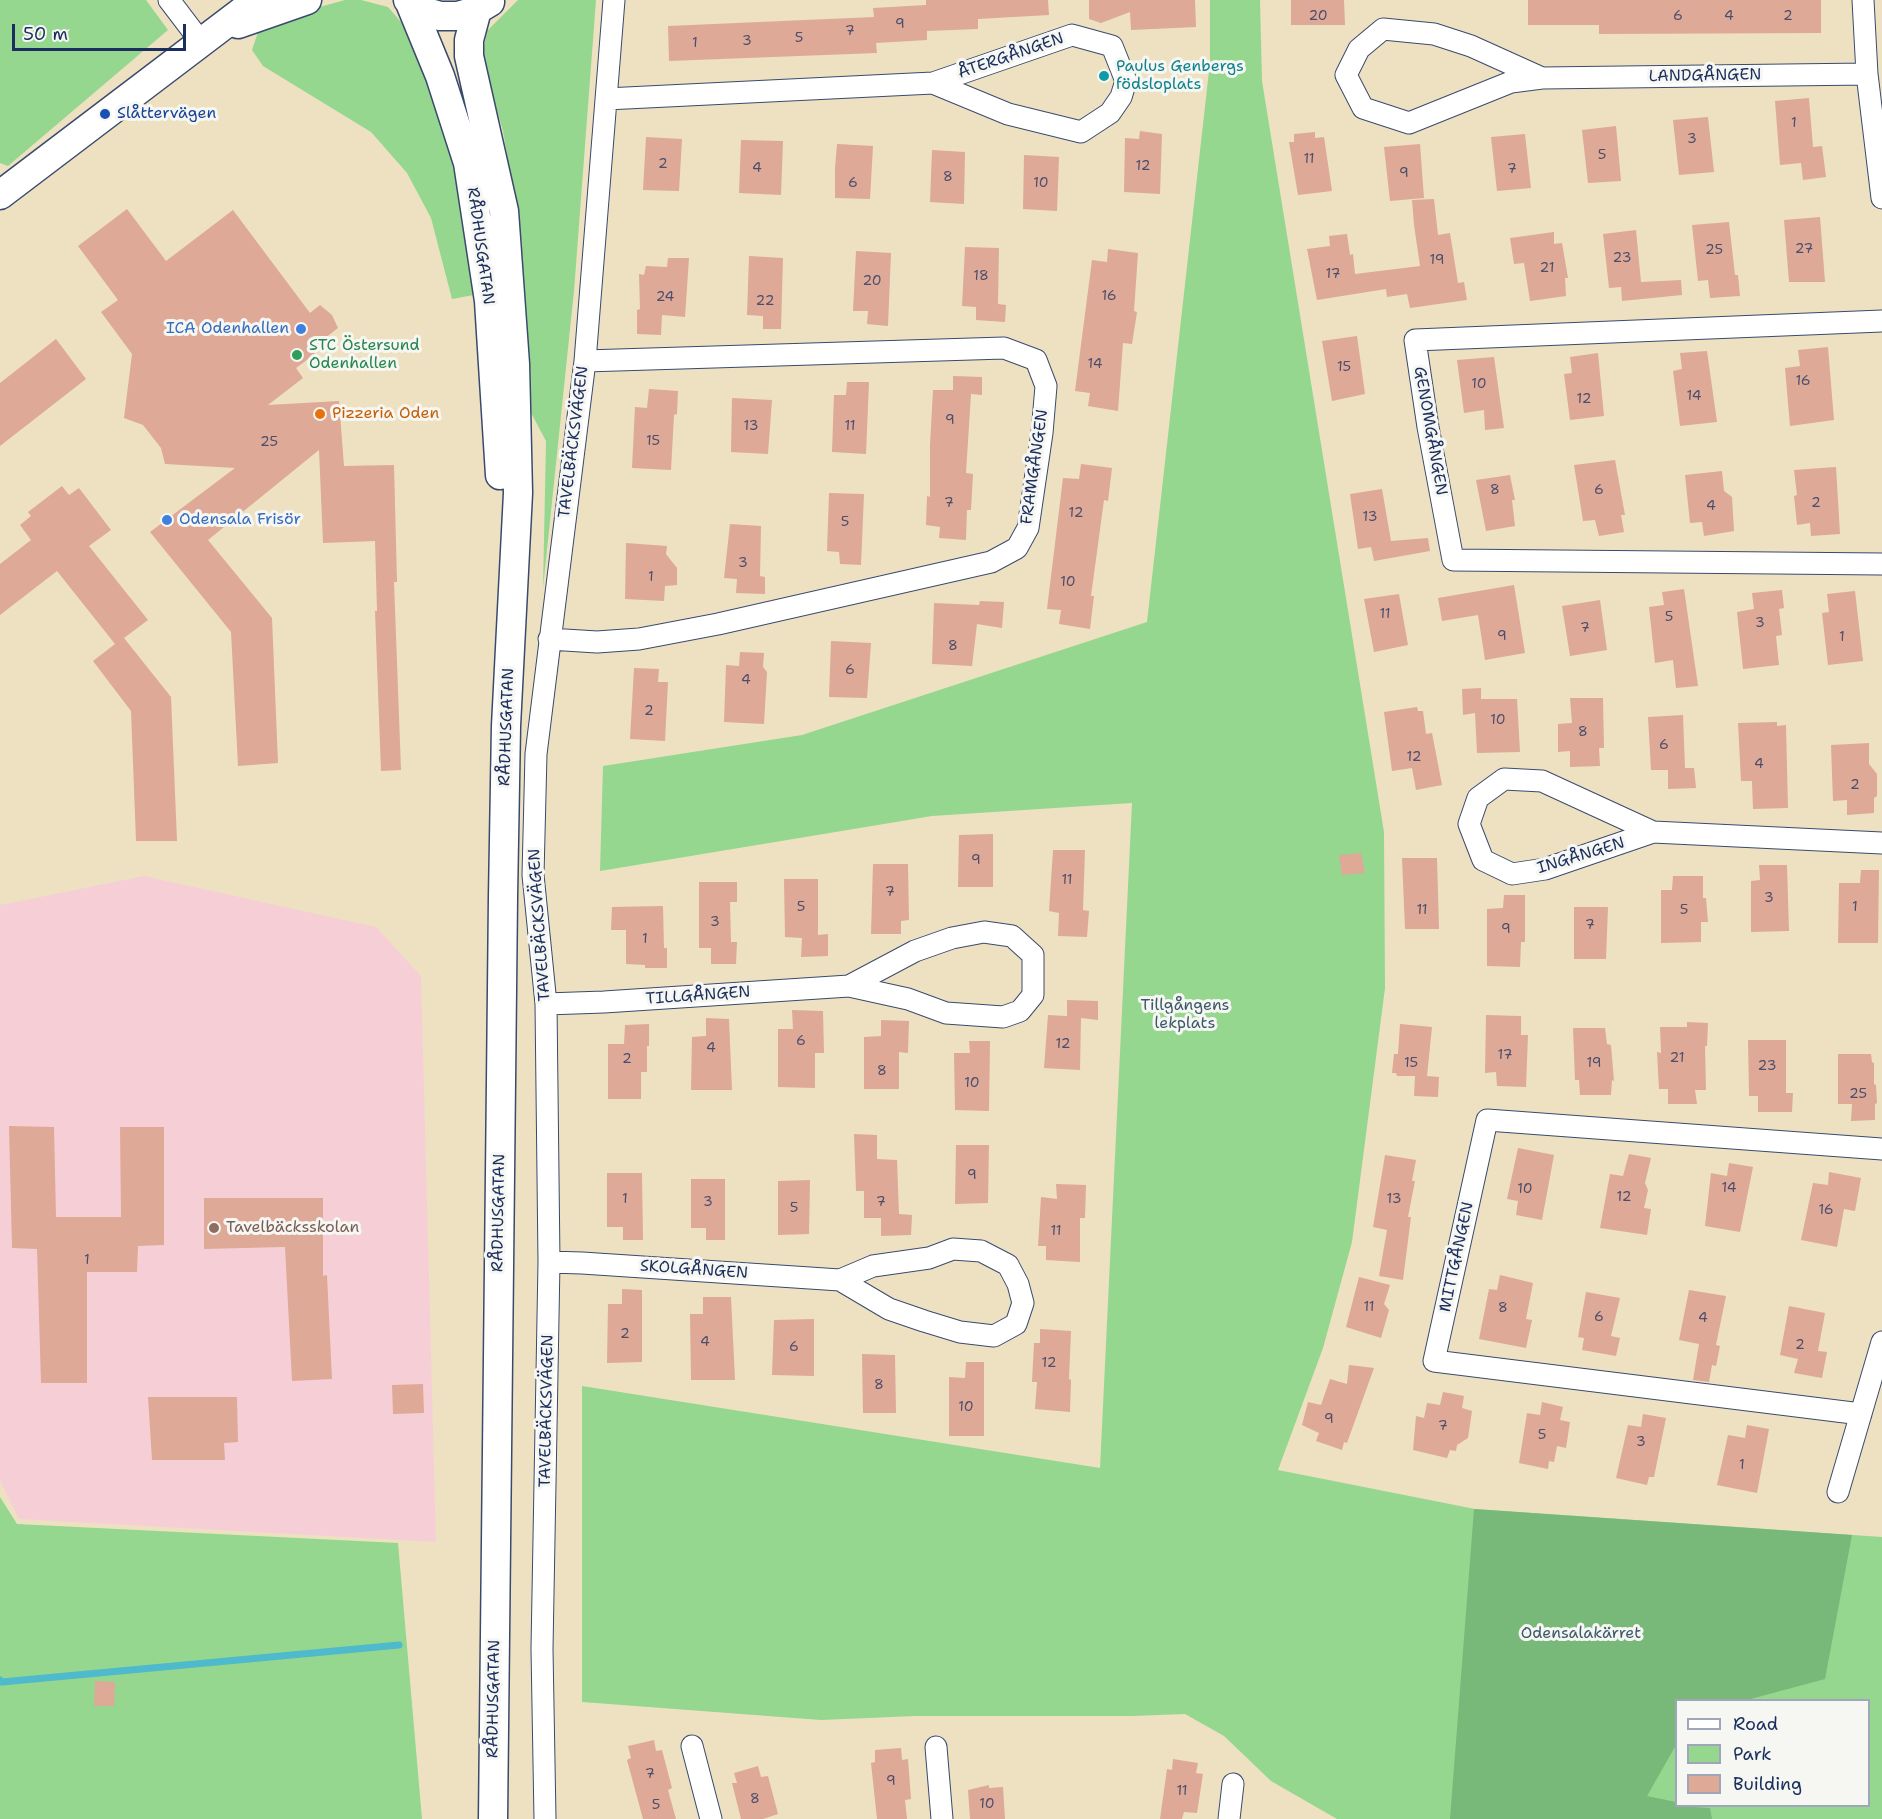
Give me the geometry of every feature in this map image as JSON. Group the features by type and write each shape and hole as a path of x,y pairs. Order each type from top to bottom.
{"main road":[{"path":"0,195 257,0"},
{"path":"208,37 307,0"},
{"path":"409,1 423,11 440,16 458,16 484,5"},
{"name":"RÅDHUSGATAN","path":"409,1 440,76 468,163 481,239 489,302 496,436 511,606"},
{"name":"RÅDHUSGATAN","path":"484,5 469,40 469,56 504,211 515,364 518,493 506,726 503,885 493,1819"}],"street":[{"path":"169,0 208,37"},
{"name":"TAVELBÄCKSVÄGEN","path":"544,1819 542,1649 549,1262 546,1004 533,875 536,754 585,361 614,0"},
{"path":"1863,0 1867,74 1882,198"},
{"name":"LANDGÅNGEN","path":"1542,78 1471,46 1434,34 1383,29 1359,49 1346,75 1363,108 1409,123 1511,82 1542,78 1867,74"},
{"name":"ÅTERGÅNGEN","path":"606,99 933,83 1072,36 1112,46 1126,81 1121,97 1110,113 1081,132 1008,114 933,83"},
{"name":"GENOMGÅNGEN","path":"1882,321 1415,340 1428,427 1453,560 1882,564"},
{"name":"FRAMGÅNGEN","path":"549,639 597,642 639,639 718,624 991,562 1017,548 1028,528 1042,433 1046,386 1036,360 1004,348 585,361"},
{"name":"INGÅNGEN","path":"1653,832 1545,870 1512,874 1483,860 1469,824 1478,798 1504,779 1542,781 1653,832 1882,843"},
{"name":"TILLGÅNGEN","path":"546,1004 616,1002 849,986 908,999 946,1013 1003,1017 1020,1011 1033,995 1033,955 1012,936 984,932 952,938 915,951 849,986"},
{"name":"MITTGÅNGEN","path":"1861,1414 1434,1361 1487,1120 1882,1149"},
{"name":"SKOLGÅNGEN","path":"549,1262 840,1280 873,1266 929,1258 953,1249 981,1251 1008,1265 1018,1284 1023,1303 1016,1324 994,1336 960,1332 890,1309 840,1280"},
{"path":"1838,1492 1882,1342"},
{"path":"692,1746 711,1819"},
{"path":"936,1747 942,1819"},
{"path":"1229,1819 1233,1784"}],"shaded area":[{"name":"Tavelbäcksskolan","path":"144,876 376,927 421,976 436,1542 19,1519 0,1481 0,905"}],"green space":[{"path":"0,0 146,0 168,30 8,166 0,163"},
{"path":"345,0 361,0 388,7 407,29 434,89 459,175 479,294 452,299 431,218 407,173 371,132 263,66 252,50 258,32 316,8"},
{"path":"518,0 596,0 574,291 543,588 546,441 529,409 518,221 503,131 482,58 487,31"},
{"name":"Tillgångens lekplats","path":"1210,0 1260,0 1262,81 1384,832 1385,988 1352,1242 1323,1348 1278,1470 1475,1509 1882,1537 1882,1819 1337,1819 1271,1781 1224,1736 1185,1714 915,1716 821,1720 582,1702 582,1386 1100,1468 1132,803 932,816 600,871 603,766 802,735 1147,622 1210,62"},
{"path":"0,1497 17,1524 398,1543 422,1819 0,1819"},
{"name":"Odensalakärret","path":"1474,1509 1852,1535 1825,1679 1751,1699 1675,1699 1675,1747 1647,1796 1675,1802 1675,1807 1710,1808 1712,1819 1450,1819"}],"building":[{"path":"926,0 1048,0 1049,15 978,19 978,29 927,31 927,40 876,43 877,53 669,61 668,26 874,17 873,8 926,5"},
{"path":"1089,0 1195,0 1196,27 1131,30 1130,12 1101,23 1089,19"},
{"path":"1291,0 1344,0 1345,25 1291,25"},
{"path":"1528,0 1821,0 1821,33 1599,34 1599,25 1528,25"},
{"path":"1809,98 1813,147 1822,146 1826,177 1803,180 1801,163 1780,165 1775,101"},
{"path":"1708,117 1714,172 1679,175 1673,120"},
{"path":"1616,126 1621,181 1588,183 1582,130"},
{"path":"1140,131 1162,134 1160,194 1124,192 1125,138 1139,139"},
{"path":"1315,132 1315,138 1324,137 1332,191 1298,195 1289,142 1294,142 1294,134"},
{"path":"1525,134 1531,188 1497,191 1491,137"},
{"path":"646,137 682,139 679,191 643,190"},
{"path":"741,140 783,141 781,195 739,193"},
{"path":"837,144 873,146 870,199 835,198"},
{"path":"1420,144 1424,198 1390,201 1384,147"},
{"path":"932,150 965,152 964,204 930,202"},
{"path":"1024,155 1059,157 1057,211 1023,209"},
{"path":"1434,199 1438,235 1450,233 1458,283 1464,282 1467,300 1410,308 1407,294 1387,297 1386,289 1317,300 1307,249 1330,246 1329,236 1347,234 1350,255 1353,254 1355,274 1420,266 1412,200"},
{"path":"127,209 166,261 233,210 310,313 320,305 332,315 338,328 311,349 315,354 296,368 303,378 268,405 339,401 344,466 394,465 397,582 394,582 401,770 381,771 375,611 377,611 375,541 323,543 319,450 208,540 272,618 278,763 238,766 231,632 150,532 235,468 165,464 161,448 143,425 124,418 132,354 101,312 118,300 78,246"},
{"path":"1820,217 1825,282 1789,282 1784,220"},
{"path":"1729,222 1735,275 1738,275 1740,296 1710,298 1708,280 1698,281 1692,225"},
{"path":"1636,230 1641,282 1681,280 1682,295 1622,301 1621,287 1609,288 1603,234"},
{"path":"1554,232 1554,244 1562,243 1568,278 1565,278 1566,296 1530,301 1524,263 1514,264 1510,238"},
{"path":"965,247 999,248 998,304 1006,305 1005,322 976,320 976,307 962,306"},
{"path":"1108,249 1138,253 1134,311 1137,312 1132,344 1123,343 1118,411 1088,406 1090,393 1075,391 1092,260 1107,262"},
{"path":"856,251 891,253 888,326 867,324 868,311 853,311"},
{"path":"749,256 783,258 781,329 763,329 763,316 747,315"},
{"path":"668,258 689,258 685,317 662,315 661,335 637,334 637,310 640,309 639,274 644,275 646,266 667,267"},
{"path":"1357,336 1365,394 1332,401 1322,341"},
{"path":"56,339 86,379 0,446 0,383"},
{"path":"1828,347 1834,420 1790,426 1785,368 1800,366 1798,350"},
{"path":"1707,351 1717,422 1680,426 1673,371 1682,369 1680,353"},
{"path":"1598,353 1604,416 1570,420 1564,374 1572,373 1570,357"},
{"path":"1494,357 1504,428 1485,430 1484,410 1464,413 1457,360"},
{"path":"953,376 982,377 982,395 971,394 966,473 973,474 971,510 967,510 966,540 939,538 940,527 926,525 927,496 930,497 933,390 953,390"},
{"path":"847,382 869,382 866,454 832,452 834,395 846,395"},
{"path":"649,389 678,391 677,414 674,415 671,470 632,468 635,407 647,408"},
{"path":"732,398 772,400 768,454 731,452"},
{"path":"1615,460 1625,515 1621,515 1624,532 1599,536 1595,520 1583,521 1574,465"},
{"path":"1081,464 1112,468 1108,501 1104,500 1091,596 1094,596 1090,629 1059,624 1061,610 1047,609 1063,478 1079,479"},
{"path":"1836,467 1840,534 1811,536 1810,523 1797,525 1794,470"},
{"path":"1722,471 1724,491 1732,497 1734,531 1704,536 1702,522 1690,523 1685,475"},
{"path":"1510,475 1515,500 1512,500 1515,526 1486,531 1476,480"},
{"path":"62,486 69,495 79,488 111,530 89,546 148,620 124,638 171,697 177,841 136,841 131,711 93,661 115,644 57,571 0,615 0,564 31,540 20,525 31,516 28,512"},
{"path":"1382,489 1391,541 1428,538 1430,551 1374,561 1371,547 1358,549 1350,494"},
{"path":"829,493 864,494 861,565 840,564 839,552 827,551"},
{"path":"730,524 761,526 760,576 765,577 765,594 736,593 737,579 724,578"},
{"path":"626,543 667,546 666,554 677,568 677,585 665,586 664,601 625,599"},
{"path":"1514,585 1525,653 1485,660 1478,615 1442,621 1438,598"},
{"path":"1684,589 1698,686 1676,688 1673,660 1655,663 1649,607 1664,605 1662,592"},
{"path":"1782,590 1784,608 1779,609 1782,635 1776,636 1779,665 1743,669 1737,612 1754,609 1752,593"},
{"path":"1855,591 1863,661 1828,665 1822,613 1829,612 1827,594"},
{"path":"1399,594 1408,645 1374,652 1364,599"},
{"path":"1600,600 1607,650 1570,656 1562,606"},
{"path":"980,601 1004,602 1002,628 977,624 972,666 932,664 934,603 979,605"},
{"path":"831,641 871,643 867,698 829,697"},
{"path":"740,652 764,653 763,667 767,672 764,724 724,722 726,665 739,666"},
{"path":"634,668 659,669 658,682 668,682 665,741 630,739"},
{"path":"1481,688 1481,699 1517,699 1520,752 1477,753 1475,713 1463,715 1462,689"},
{"path":"1570,698 1603,698 1604,748 1599,748 1600,766 1570,767 1570,751 1558,752 1558,724 1572,723"},
{"path":"1417,707 1418,711 1423,711 1426,734 1432,733 1442,785 1416,790 1412,768 1392,771 1384,712"},
{"path":"1683,715 1685,768 1694,768 1696,788 1668,789 1668,770 1651,770 1648,717"},
{"path":"1777,722 1777,726 1786,725 1788,808 1753,809 1752,781 1741,781 1738,723"},
{"path":"1869,743 1869,764 1877,774 1874,813 1847,815 1847,800 1833,801 1831,745"},
{"path":"993,834 993,887 958,887 959,835"},
{"path":"1053,850 1085,850 1083,910 1089,911 1087,937 1058,936 1059,913 1049,911"},
{"path":"1361,853 1365,873 1342,875 1339,855"},
{"path":"1402,858 1437,858 1439,929 1405,929"},
{"path":"873,864 908,864 909,920 901,921 901,934 871,934"},
{"path":"1759,865 1787,865 1789,931 1751,932 1751,881 1760,880"},
{"path":"1861,870 1879,870 1878,943 1838,943 1839,883 1860,883"},
{"path":"1673,876 1703,876 1703,898 1706,898 1708,922 1701,922 1701,942 1661,943 1661,890 1672,890"},
{"path":"784,879 818,879 818,935 828,934 828,956 801,957 802,938 785,937"},
{"path":"699,882 737,882 737,902 730,902 731,942 737,942 736,964 711,964 711,948 699,948"},
{"path":"1504,895 1525,895 1525,942 1521,942 1520,967 1487,966 1487,909 1503,908"},
{"path":"663,906 667,968 645,968 645,965 626,964 626,930 611,930 612,907"},
{"path":"1574,907 1608,907 1606,959 1574,959"},
{"path":"1067,1000 1098,1001 1098,1020 1081,1018 1080,1070 1044,1068 1048,1015 1067,1016"},
{"path":"792,1010 823,1011 824,1053 815,1053 815,1088 778,1087 778,1029 793,1029"},
{"path":"1486,1015 1521,1016 1521,1035 1528,1035 1526,1087 1497,1086 1496,1072 1485,1073"},
{"path":"706,1018 729,1019 732,1090 691,1090 692,1037 706,1036"},
{"path":"881,1020 909,1021 908,1053 899,1052 899,1089 864,1089 864,1037 881,1036"},
{"path":"1687,1022 1708,1023 1707,1046 1705,1046 1706,1090 1695,1090 1697,1104 1668,1104 1668,1089 1659,1089 1657,1052 1661,1053 1660,1027 1687,1027"},
{"path":"649,1024 647,1072 641,1072 641,1099 608,1099 608,1044 624,1044 625,1025"},
{"path":"1400,1024 1432,1027 1427,1076 1439,1077 1438,1097 1414,1096 1415,1076 1397,1076 1396,1073 1392,1073 1394,1054 1398,1054"},
{"path":"1573,1028 1605,1028 1607,1044 1611,1045 1614,1081 1612,1080 1611,1095 1580,1095 1579,1080 1575,1080"},
{"path":"1748,1040 1786,1040 1786,1093 1793,1093 1792,1112 1758,1112 1758,1096 1749,1096"},
{"path":"969,1041 990,1041 989,1111 955,1110 954,1053 970,1053"},
{"path":"1838,1054 1871,1054 1874,1063 1874,1084 1876,1085 1875,1120 1851,1121 1852,1104 1838,1104"},
{"path":"9,1126 54,1127 56,1217 121,1217 120,1127 164,1127 164,1245 138,1246 137,1272 87,1272 87,1383 41,1383 37,1249 12,1248"},
{"path":"854,1134 877,1135 877,1159 897,1160 899,1214 912,1215 911,1235 881,1236 881,1218 864,1218 864,1191 856,1191"},
{"path":"956,1145 989,1145 988,1203 955,1204"},
{"path":"1518,1148 1554,1155 1542,1220 1516,1215 1518,1201 1507,1199"},
{"path":"1629,1154 1651,1158 1645,1183 1648,1190 1644,1208 1651,1209 1647,1235 1600,1228 1610,1174 1623,1176"},
{"path":"1385,1155 1416,1160 1412,1181 1415,1181 1408,1217 1411,1217 1403,1280 1379,1276 1387,1230 1373,1227"},
{"path":"1729,1163 1753,1167 1740,1232 1705,1226 1711,1173 1727,1176"},
{"path":"1829,1172 1861,1178 1855,1211 1844,1209 1837,1247 1801,1240 1813,1183 1828,1185"},
{"path":"607,1173 642,1173 643,1240 623,1240 623,1227 607,1227"},
{"path":"691,1179 725,1179 725,1240 706,1240 706,1228 691,1228"},
{"path":"810,1180 809,1234 778,1235 778,1181"},
{"path":"1056,1184 1086,1185 1085,1218 1080,1218 1080,1262 1046,1260 1046,1246 1038,1246 1041,1197 1057,1199"},
{"path":"204,1198 323,1198 323,1276 327,1275 332,1379 292,1381 285,1247 204,1249"},
{"path":"1500,1275 1533,1283 1526,1319 1532,1320 1526,1348 1479,1339 1489,1289 1497,1290"},
{"path":"1359,1277 1390,1285 1384,1304 1389,1310 1381,1338 1346,1327"},
{"path":"622,1289 642,1290 642,1362 607,1363 608,1304 622,1304"},
{"path":"1689,1290 1726,1296 1716,1345 1720,1346 1716,1366 1712,1365 1709,1382 1693,1380 1699,1344 1679,1340"},
{"path":"1586,1292 1620,1298 1611,1336 1620,1338 1616,1356 1582,1350 1584,1338 1578,1337"},
{"path":"703,1297 731,1297 735,1380 691,1380 690,1314 703,1314"},
{"path":"1789,1306 1825,1313 1818,1351 1827,1352 1822,1378 1794,1373 1798,1359 1780,1355"},
{"path":"814,1319 814,1376 772,1375 774,1320"},
{"path":"1040,1329 1071,1331 1070,1412 1035,1409 1037,1382 1032,1382 1034,1343 1040,1343"},
{"path":"862,1354 895,1355 896,1413 863,1413"},
{"path":"966,1362 984,1362 984,1436 949,1436 949,1377 965,1378"},
{"path":"1349,1365 1374,1368 1347,1443 1344,1442 1342,1450 1316,1441 1319,1433 1302,1425 1308,1402 1321,1405 1330,1379 1347,1384"},
{"path":"423,1384 424,1413 393,1414 392,1385"},
{"path":"1443,1392 1464,1396 1462,1408 1472,1411 1468,1438 1457,1445 1456,1451 1450,1450 1447,1458 1413,1450 1416,1416 1424,1418 1427,1403 1440,1405"},
{"path":"148,1397 237,1397 238,1442 224,1443 225,1460 152,1460"},
{"path":"1542,1402 1563,1407 1560,1420 1570,1422 1566,1448 1557,1446 1554,1462 1549,1461 1548,1469 1519,1463 1527,1413 1540,1415"},
{"path":"1643,1414 1666,1418 1654,1477 1649,1477 1647,1485 1616,1478 1628,1425 1641,1427"},
{"path":"1747,1425 1769,1429 1757,1493 1717,1485 1728,1435 1745,1438"},
{"path":"95,1681 115,1682 114,1706 94,1706"},
{"path":"654,1740 656,1751 662,1750 672,1788 668,1790 676,1819 643,1819 627,1760 631,1758 628,1746"},
{"path":"901,1748 902,1760 908,1759 911,1799 905,1800 907,1819 877,1819 871,1763 875,1762 875,1750"},
{"path":"1173,1759 1198,1763 1196,1773 1203,1774 1197,1813 1184,1812 1182,1819 1160,1819 1167,1769 1172,1770"},
{"path":"758,1766 761,1777 768,1776 778,1814 763,1819 741,1819 732,1783 737,1783 734,1773"},
{"path":"989,1785 989,1788 1003,1787 1005,1819 970,1819 968,1790"}],"waterway":[{"path":"0,1680 2,1682 399,1645"}],"place":[{"name":"Paulus Genbergs födsloplats","path":"1104,76"},
{"name":"Slåttervägen","path":"105,114"},
{"name":"ICA Odenhallen","path":"301,329"},
{"name":"STC Östersund Odenhallen","path":"297,355"},
{"name":"Pizzeria Oden","path":"320,414"},
{"name":"Odensala Frisör","path":"167,520"},
{"name":"Tavelbäcksskolan","path":"214,1228"}]}
